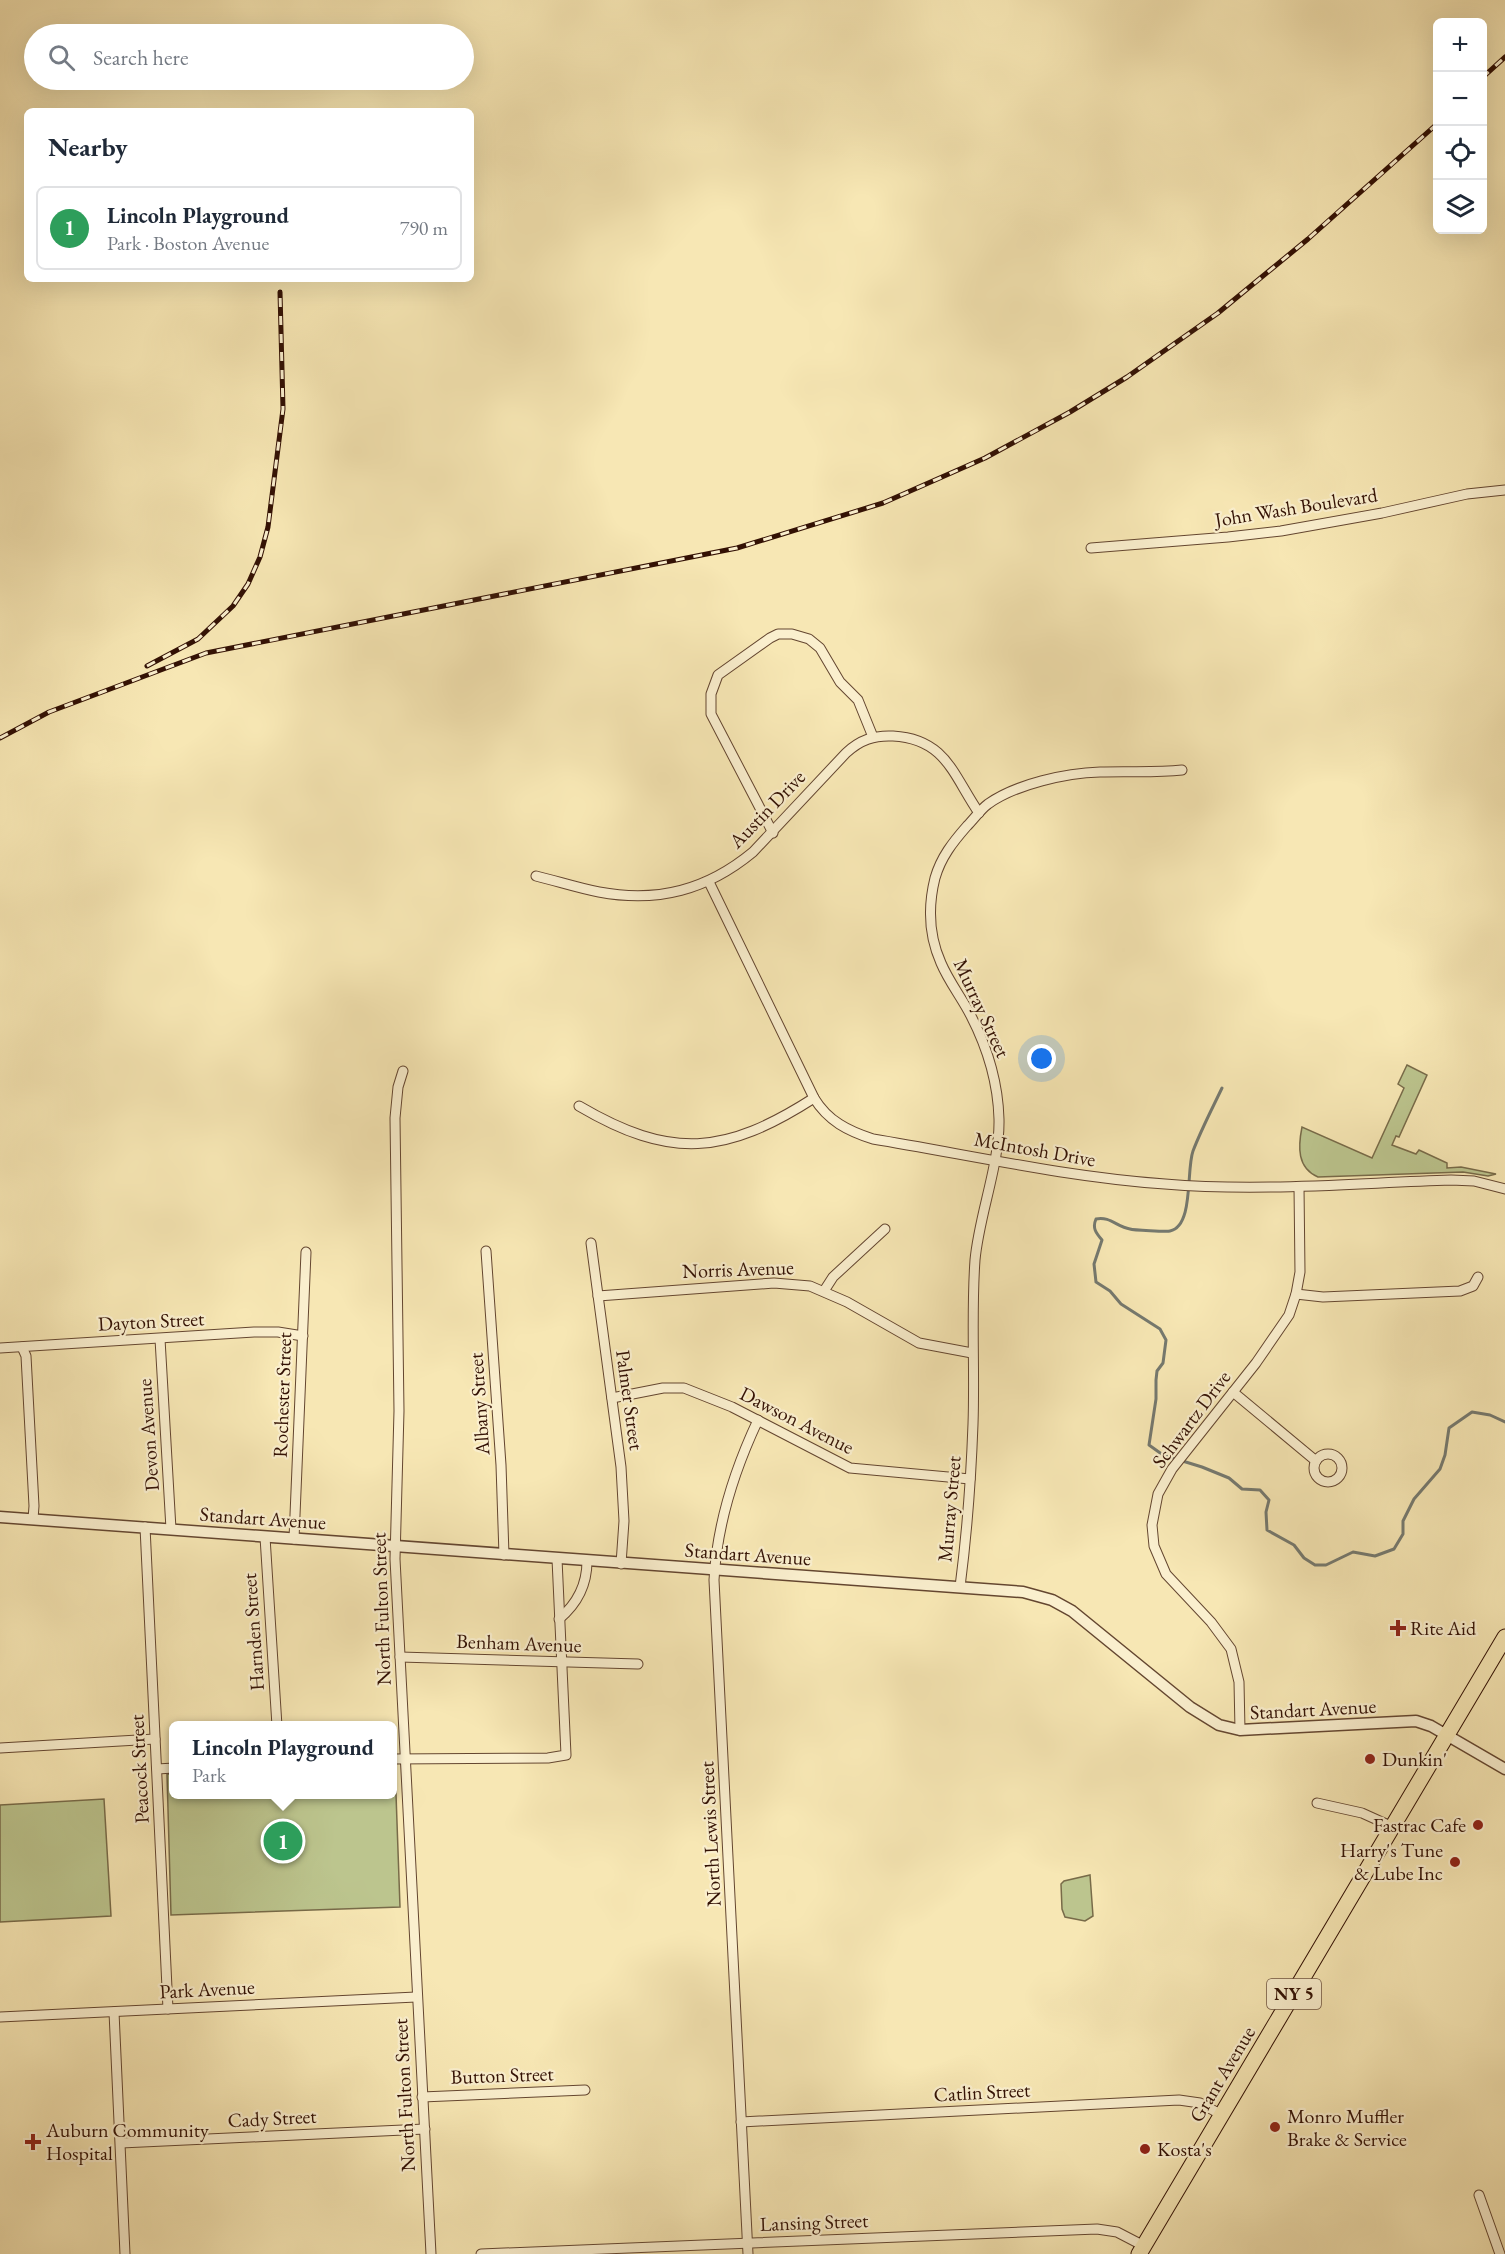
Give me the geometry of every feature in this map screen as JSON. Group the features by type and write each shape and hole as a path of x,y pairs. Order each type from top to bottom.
{"highway":[{"name":"Grant Avenue","path":"1142,2250 1505,1637"}],"street":[{"name":"John Wash Boulevard","path":"1091,548 1281,531 1382,513 1467,494 1505,490"},
{"path":"773,833 711,714 711,694 718,675 774,635 792,634 809,639 820,648 840,682 858,700 873,737"},
{"name":"Austin Drive","path":"536,876 599,892 643,896 685,890 709,882 739,864 773,833 846,753 855,745 873,737 904,736 918,740 940,752 979,813"},
{"name":"Murray Street","path":"960,1587 973,1422 972,1313 976,1257 999,1122 992,1068 970,1016 940,962 931,923 933,886 940,861 955,839 979,813 1009,792 1036,783 1082,773 1182,771"},
{"name":"McIntosh Drive","path":"709,882 814,1098 820,1108 831,1118 852,1132 993,1162 1166,1185 1299,1187 1451,1180 1474,1181 1505,1189"},
{"name":"North Fulton Street","path":"403,1071 398,1087 394,1118 399,1400 395,1546 416,1997 431,2254"},
{"path":"579,1106 602,1120 641,1136 691,1144 716,1142 751,1133 814,1098"},
{"name":"Schwartz Drive","path":"1240,1730 1239,1682 1232,1649 1211,1622 1166,1574 1154,1546 1152,1525 1155,1502 1169,1474 1279,1332 1289,1315 1300,1272 1299,1187"},
{"path":"824,1291 833,1277 885,1229"},
{"name":"Palmer Street","path":"591,1243 624,1503 621,1564"},
{"name":"Albany Street","path":"486,1251 501,1465 504,1555"},
{"name":"Rochester Street","path":"294,1539 306,1252"},
{"path":"1296,1294 1323,1297 1460,1291 1473,1286 1478,1277"},
{"name":"Norris Avenue","path":"598,1296 794,1283 824,1291 919,1342 972,1353"},
{"name":"Dayton Street","path":"0,1348 254,1332 278,1332 303,1336"},
{"name":"Devon Avenue","path":"160,1339 171,1529"},
{"path":"22,1347 26,1356 33,1519"},
{"name":"Dawson Avenue","path":"612,1398 663,1388 684,1388 713,1398 850,1468 970,1479"},
{"path":"1233,1392 1316,1461"},
{"name":"North Lewis Street","path":"748,2254 715,1569 718,1538 729,1495 758,1420"},
{"name":"Standart Avenue","path":"0,1517 1023,1592 1063,1606 1190,1707 1220,1725 1240,1730 1416,1721 1431,1726 1505,1768"},
{"name":"Peacock Street","path":"145,1527 168,2009"},
{"name":"Harnden Street","path":"265,1537 277,1721"},
{"path":"397,1759 548,1758 566,1755 556,1559"},
{"path":"559,1619 585,1582 587,1561"},
{"name":"Benham Avenue","path":"400,1657 638,1664"},
{"path":"0,1748 155,1739"},
{"path":"157,1769 169,1768"},
{"path":"1317,1803 1362,1813 1393,1827"},
{"name":"Park Avenue","path":"0,2018 416,1997"},
{"path":"114,2012 125,2254"},
{"name":"Button Street","path":"422,2097 585,2090"},
{"name":"Catlin Street","path":"741,2122 1179,2100 1200,2103 1222,2115"},
{"name":"Cady Street","path":"121,2143 425,2129"},
{"path":"1479,2195 1500,2254"},
{"name":"Lansing Street","path":"482,2254 588,2252 747,2243 1097,2229 1117,2232 1142,2250"}],"green space":[{"path":"1407,1065 1427,1075 1399,1137 1396,1136 1392,1145 1416,1154 1419,1150 1447,1163 1447,1168 1461,1167 1496,1174 1488,1176 1463,1172 1318,1177 1311,1173 1301,1156 1302,1127 1372,1158 1404,1088 1398,1084"},
{"path":"167,1774 169,1774 169,1799 396,1799 400,1907 171,1915"},
{"path":"104,1799 111,1916 0,1922 0,1805"},
{"path":"1090,1875 1093,1916 1085,1921 1065,1917 1062,1909 1061,1884 1064,1881"}],"waterway":[{"path":"1222,1088 1193,1151 1186,1208 1178,1227 1170,1231 1132,1229 1101,1218 1096,1219 1094,1225 1102,1240 1094,1264 1096,1282 1110,1291 1121,1304 1160,1329 1166,1340 1163,1363 1157,1371 1156,1399 1149,1445 1163,1455 1229,1478 1242,1489 1260,1490 1269,1500 1266,1512 1267,1530 1294,1545 1304,1558 1315,1565 1326,1565 1353,1552 1375,1556 1394,1549 1403,1534 1403,1521 1414,1499 1440,1469 1445,1455 1449,1428 1472,1412 1490,1415 1505,1422"}],"railway":[{"path":"1487,73 1505,57"},
{"path":"0,738 49,712 206,653 737,548 883,503 985,458 1070,412 1127,377 1218,313 1308,239 1435,126"},
{"path":"147,666 198,639 233,606 248,584 260,557 268,527 283,409 280,292"}],"place":[{"name":"Rite Aid","path":"1398,1628"},
{"name":"Dunkin'","path":"1370,1759"},
{"name":"Fastrac Cafe","path":"1478,1825"},
{"name":"Lincoln Playground","path":"283,1841"},
{"name":"Harry's Tune & Lube Inc","path":"1455,1862"},
{"name":"Monro Muffler Brake & Service","path":"1275,2127"},
{"name":"Auburn Community Hospital","path":"33,2142"},
{"name":"Kosta's","path":"1145,2149"}]}
